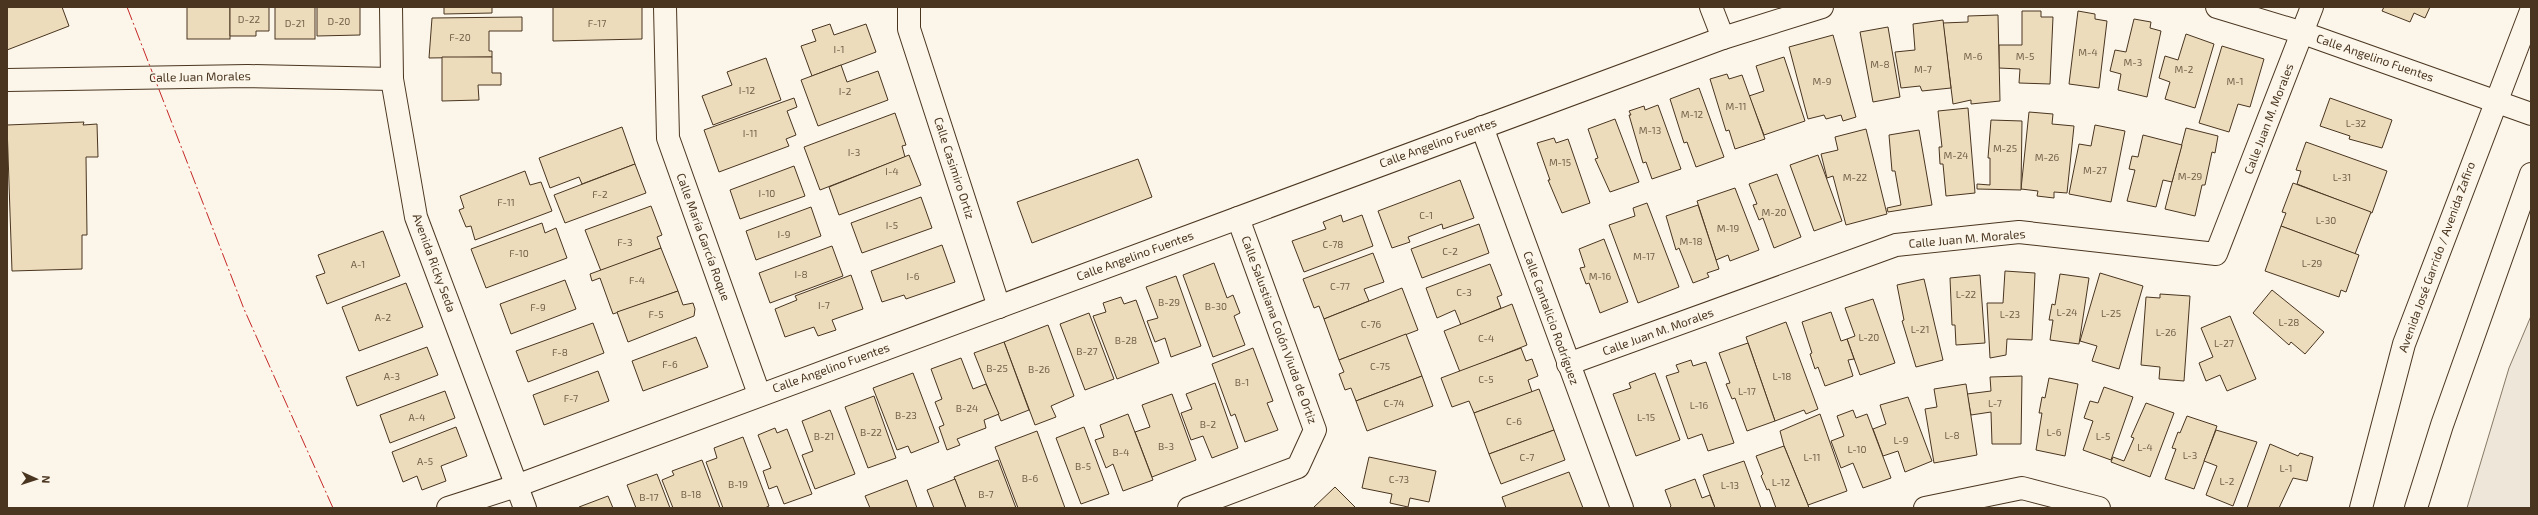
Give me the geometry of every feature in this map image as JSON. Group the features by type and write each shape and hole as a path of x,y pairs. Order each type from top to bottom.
{"street":[{"name":"Avenida Ricky Seda","path":"391,7 392,79 416,217 525,508"},
{"name":"Calle María García Roque","path":"665,7 668,138 759,394"},
{"name":"Calle Casimiro Ortiz","path":"909,7 909,28 999,307"},
{"path":"1711,7 1723,38"},
{"name":"Calle Angelino Fuentes","path":"448,508 516,486 759,394 999,307 1723,38 1822,7"},
{"name":"Calle Angelino Fuentes","path":"2217,7 2303,33 2497,100 2531,114"},
{"name":"Calle Juan M. Morales","path":"1568,364 1896,245 2019,232 2216,254 2312,7"},
{"name":"Avenida José Garrido / Avenida Zafiro","path":"2361,508 2404,344 2531,11"},
{"name":"Calle Juan Morales","path":"7,80 248,76 392,79"},
{"name":"Calle Cantalicio Rodríguez","path":"1482,127 1622,508"},
{"path":"2416,508 2442,424 2531,174"},
{"name":"Calle Salustiana Colón Viuda de Ortiz","path":"1189,508 1298,467 1315,430 1238,218"},
{"path":"1925,508 2022,488 2099,508"}],"shaded area":[{"path":"2531,316 2531,508 2467,508 2509,368"}],"building":[{"path":"7,7 62,7 69,26 7,50"},
{"path":"187,7 230,7 230,39 187,39"},
{"path":"230,7 269,7 269,31 256,31 256,36 230,36"},
{"path":"275,7 315,7 315,39 275,39"},
{"path":"317,7 360,7 360,35 317,36"},
{"path":"444,7 492,7 492,13 444,14"},
{"path":"553,7 642,7 642,39 553,41"},
{"path":"2384,7 2430,7 2425,18 2414,13 2410,22 2382,11"},
{"path":"2022,11 2041,11 2041,17 2053,17 2050,84 2019,83 2020,69 1999,68 1999,45 2022,45"},
{"path":"2078,11 2095,14 2095,19 2107,21 2099,88 2069,84"},
{"path":"1998,15 2000,101 1971,104 1971,100 1953,104 1943,23 1968,22 1968,16"},
{"path":"522,17 522,31 489,31 489,51 492,51 492,57 429,58 432,18"},
{"path":"2134,19 2151,22 2150,28 2161,31 2147,97 2118,90 2121,74 2110,71 2115,50 2126,52"},
{"path":"1943,20 1951,88 1922,91 1920,86 1901,88 1895,52 1915,50 1913,24"},
{"path":"830,24 834,35 866,24 876,52 812,76 801,46 816,41 812,30"},
{"path":"1888,27 1900,97 1873,102 1860,32"},
{"path":"2186,34 2214,44 2195,108 2165,99 2170,82 2159,78 2165,56 2178,60"},
{"path":"1833,35 1856,117 1843,121 1841,115 1826,119 1824,115 1808,119 1789,47"},
{"path":"2222,46 2264,59 2250,107 2238,104 2229,132 2199,123"},
{"path":"442,57 492,57 492,73 501,73 501,85 478,85 479,100 442,101"},
{"path":"1784,57 1805,121 1764,135 1749,96 1764,91 1756,66"},
{"path":"766,58 781,100 713,125 702,96 732,85 727,72"},
{"path":"841,65 847,82 878,71 888,100 818,126 801,80"},
{"path":"1727,74 1729,79 1742,75 1765,139 1735,149 1729,130 1726,131 1710,79"},
{"path":"1699,88 1724,157 1696,167 1687,142 1684,143 1670,99"},
{"path":"794,98 797,107 787,111 796,135 786,139 789,146 719,172 704,130"},
{"path":"2330,98 2392,120 2382,148 2349,139 2350,136 2320,126"},
{"path":"1658,105 1681,169 1652,179 1646,162 1643,163 1629,111 1644,106 1645,110"},
{"path":"1968,108 1975,193 1946,196 1943,164 1940,164 1939,147 1942,147 1938,111"},
{"path":"2029,112 2053,114 2052,124 2074,126 2067,193 2054,192 2054,198 2037,196 2038,191 2021,189"},
{"path":"895,113 906,145 902,146 905,157 820,190 804,147"},
{"path":"1615,119 1639,182 1610,192 1595,159 1598,158 1588,129"},
{"path":"1991,120 2022,121 2021,190 1977,189 1977,184 1990,185 1990,158 1988,158"},
{"path":"84,122 83,125 97,124 98,157 86,157 87,235 82,235 82,269 12,271 7,125"},
{"path":"2095,125 2125,131 2111,202 2069,194 2079,144 2091,146"},
{"path":"622,127 635,164 582,184 579,177 550,188 539,158"},
{"path":"2186,128 2218,136 2215,153 2212,152 2205,185 2202,185 2195,216 2165,209"},
{"path":"1866,129 1887,214 1846,225 1833,176 1827,178 1821,154 1838,150 1835,137"},
{"path":"1919,130 1932,205 1888,212 1887,208 1901,205 1895,171 1892,171 1889,135"},
{"path":"2143,135 2182,145 2172,182 2163,180 2156,207 2127,201 2135,170 2129,169 2132,156 2138,157"},
{"path":"1554,138 1556,143 1568,139 1590,203 1562,213 1548,180 1550,180 1537,143"},
{"path":"2306,142 2387,171 2372,213 2297,184 2301,171 2296,170"},
{"path":"909,155 921,185 839,215 829,187"},
{"path":"1818,155 1842,221 1814,231 1790,165"},
{"path":"1138,159 1152,197 1032,243 1017,202"},
{"path":"635,164 646,193 565,223 554,195"},
{"path":"794,166 805,196 740,219 730,190"},
{"path":"525,171 530,185 541,182 552,211 475,240 471,226 466,227 459,210 464,208 460,196"},
{"path":"1777,174 1801,237 1774,248 1763,218 1759,220 1753,205 1757,204 1749,184"},
{"path":"1460,180 1474,218 1443,229 1442,224 1408,237 1410,242 1392,248 1378,211"},
{"path":"2293,183 2371,212 2355,254 2281,226 2286,213 2282,212"},
{"path":"1735,188 1759,250 1730,261 1728,255 1716,260 1697,201"},
{"path":"921,197 932,228 862,253 851,223"},
{"path":"1647,203 1679,287 1638,303 1609,225 1635,216 1633,208"},
{"path":"1698,205 1719,269 1707,273 1709,277 1693,283 1679,248 1676,250 1666,216"},
{"path":"651,206 662,235 657,237 661,248 601,271 585,230"},
{"path":"811,207 821,236 756,260 746,231"},
{"path":"1341,215 1343,222 1362,215 1373,246 1304,272 1292,241 1326,229 1323,222"},
{"path":"542,223 545,233 556,228 567,258 486,288 471,249"},
{"path":"1479,224 1489,253 1422,278 1411,249"},
{"path":"2281,226 2359,255 2346,292 2341,290 2339,297 2265,271"},
{"path":"383,231 400,276 327,304 316,276 325,273 318,255"},
{"path":"1604,239 1628,302 1600,313 1589,283 1586,284 1580,268 1585,267 1579,249"},
{"path":"942,245 955,282 906,299 904,295 882,302 871,271"},
{"path":"832,246 843,276 770,303 759,273"},
{"path":"661,248 678,291 613,314 600,278 592,281 590,274"},
{"path":"1373,253 1384,282 1364,289 1369,301 1324,319 1319,306 1314,308 1303,279"},
{"path":"1214,263 1227,298 1233,295 1240,313 1234,316 1245,345 1213,357 1183,275"},
{"path":"1490,264 1502,295 1497,297 1501,308 1461,325 1455,310 1437,318 1426,288"},
{"path":"2005,271 2035,273 2032,340 2007,339 2006,355 1990,358 1987,303 2003,303"},
{"path":"2100,273 2143,286 2119,369 2092,361 2097,346 2080,341"},
{"path":"2060,274 2089,278 2079,344 2050,340 2053,320 2049,320 2052,304 2055,305"},
{"path":"851,275 863,309 832,320 836,330 818,336 814,327 785,337 775,309 797,300 795,296"},
{"path":"1980,275 1985,343 1956,345 1955,325 1952,325 1950,278"},
{"path":"1176,276 1201,346 1171,357 1165,338 1155,342 1147,321 1158,318 1146,287"},
{"path":"1924,279 1943,360 1916,367 1902,321 1904,320 1897,285"},
{"path":"565,280 576,309 511,334 500,304"},
{"path":"406,283 423,327 359,351 342,307"},
{"path":"1402,288 1418,330 1339,360 1324,319"},
{"path":"2272,290 2324,332 2305,354 2291,342 2289,345 2253,313"},
{"path":"678,291 683,305 693,303 695,309 694,316 628,342 617,312"},
{"path":"2160,294 2190,296 2184,381 2159,379 2160,367 2141,365 2146,297 2160,298"},
{"path":"1121,297 1124,304 1136,300 1159,363 1117,379 1093,316 1106,312 1103,303"},
{"path":"1873,299 1895,363 1860,375 1847,339 1855,336 1845,308"},
{"path":"1512,304 1527,345 1460,372 1444,331"},
{"path":"1831,312 1841,341 1847,339 1854,359 1848,360 1853,376 1825,386 1818,367 1815,369 1810,354 1812,353 1802,322"},
{"path":"1089,313 1114,379 1085,390 1060,324"},
{"path":"2230,316 2256,379 2227,391 2220,375 2206,381 2199,363 2213,357 2201,328"},
{"path":"1786,322 1818,409 1806,414 1804,410 1775,421 1746,337"},
{"path":"593,323 604,353 528,382 516,351"},
{"path":"1048,325 1074,396 1051,406 1056,417 1035,425 1004,342"},
{"path":"1406,334 1422,376 1356,401 1351,388 1345,390 1339,374 1344,372 1339,360"},
{"path":"696,337 708,367 643,391 632,361"},
{"path":"1004,342 1029,410 1001,421 974,353"},
{"path":"1748,343 1775,421 1747,431 1735,398 1732,399 1726,384 1730,383 1719,353"},
{"path":"427,347 438,375 357,406 346,377"},
{"path":"1253,348 1273,401 1267,403 1278,430 1245,442 1235,414 1231,416 1212,364"},
{"path":"1521,348 1526,361 1532,359 1538,376 1528,380 1532,392 1474,413 1469,401 1452,407 1441,378"},
{"path":"961,358 973,389 986,384 999,414 984,420 986,428 957,439 960,445 947,450 939,427 944,425 935,402 942,399 931,369"},
{"path":"1691,360 1693,366 1706,362 1734,443 1708,451 1702,434 1688,439 1666,376 1679,372 1676,365"},
{"path":"598,371 609,401 544,425 533,395"},
{"path":"913,373 939,442 911,453 908,446 897,450 873,388"},
{"path":"1655,373 1680,440 1636,456 1613,394 1631,388 1629,383"},
{"path":"1422,376 1433,406 1367,431 1356,401"},
{"path":"2022,376 2021,444 1992,444 1991,412 1971,415 1967,394 1991,391 1990,377"},
{"path":"2049,378 2078,384 2065,456 2036,450 2042,413 2039,413 2042,397 2045,398"},
{"path":"1215,383 1238,448 1212,458 1203,436 1191,440 1181,413 1192,409 1186,394"},
{"path":"1966,384 1977,455 1934,463 1925,409 1937,407 1934,389"},
{"path":"2104,387 2133,397 2111,460 2083,450 2093,421 2084,418 2090,401 2098,403"},
{"path":"1539,389 1554,430 1489,454 1474,413"},
{"path":"445,391 455,418 390,443 380,415"},
{"path":"1172,394 1196,460 1152,477 1135,432 1150,427 1142,405"},
{"path":"874,396 896,458 868,468 845,407"},
{"path":"1908,397 1932,461 1905,472 1898,451 1883,456 1873,429 1886,424 1880,405"},
{"path":"2146,403 2174,413 2150,477 2111,462 2113,457 2124,461 2134,438 2131,437"},
{"path":"830,410 855,474 815,489 802,455 813,451 802,421"},
{"path":"1853,410 1856,418 1867,414 1891,478 1863,488 1853,463 1841,468 1831,441 1844,436 1837,416"},
{"path":"1128,414 1153,480 1123,491 1113,464 1106,468 1095,440 1104,437 1100,425"},
{"path":"1820,414 1847,491 1808,505 1784,446 1780,431"},
{"path":"2187,416 2217,426 2194,489 2165,479 2176,449 2172,448 2178,432 2180,433"},
{"path":"456,427 467,456 441,466 446,481 422,490 417,476 403,482 392,452"},
{"path":"1084,427 1109,494 1081,504 1056,438"},
{"path":"775,428 777,433 787,429 812,494 784,504 777,486 769,489 763,471 771,468 758,435"},
{"path":"1554,430 1565,460 1501,484 1489,454"},
{"path":"2216,430 2257,442 2233,506 2206,495 2217,466 2204,461"},
{"path":"1037,431 1065,508 1018,508 995,447"},
{"path":"743,437 769,506 765,508 723,508 706,462 717,458 714,448"},
{"path":"2270,444 2298,456 2300,453 2313,457 2307,481 2293,478 2279,508 2247,508"},
{"path":"1784,446 1809,508 1776,508 1769,489 1767,490 1761,476 1763,474 1756,456"},
{"path":"1369,457 1436,471 1429,502 1410,498 1408,507 1390,503 1392,494 1362,488"},
{"path":"702,460 720,508 673,508 662,480 674,475 672,471"},
{"path":"998,460 1016,508 966,508 954,477"},
{"path":"1744,461 1761,508 1715,508 1703,475"},
{"path":"1569,472 1583,508 1506,508 1502,497"},
{"path":"657,474 670,508 636,508 627,485"},
{"path":"955,479 966,508 934,508 927,490"},
{"path":"1695,479 1702,498 1710,495 1715,508 1669,508 1671,506 1665,490"},
{"path":"907,480 917,508 870,508 865,496"},
{"path":"1335,487 1356,508 1313,508"},
{"path":"608,496 613,508 579,508 579,507"}],"power":[{"path":"127,7 244,309 333,508"}]}
